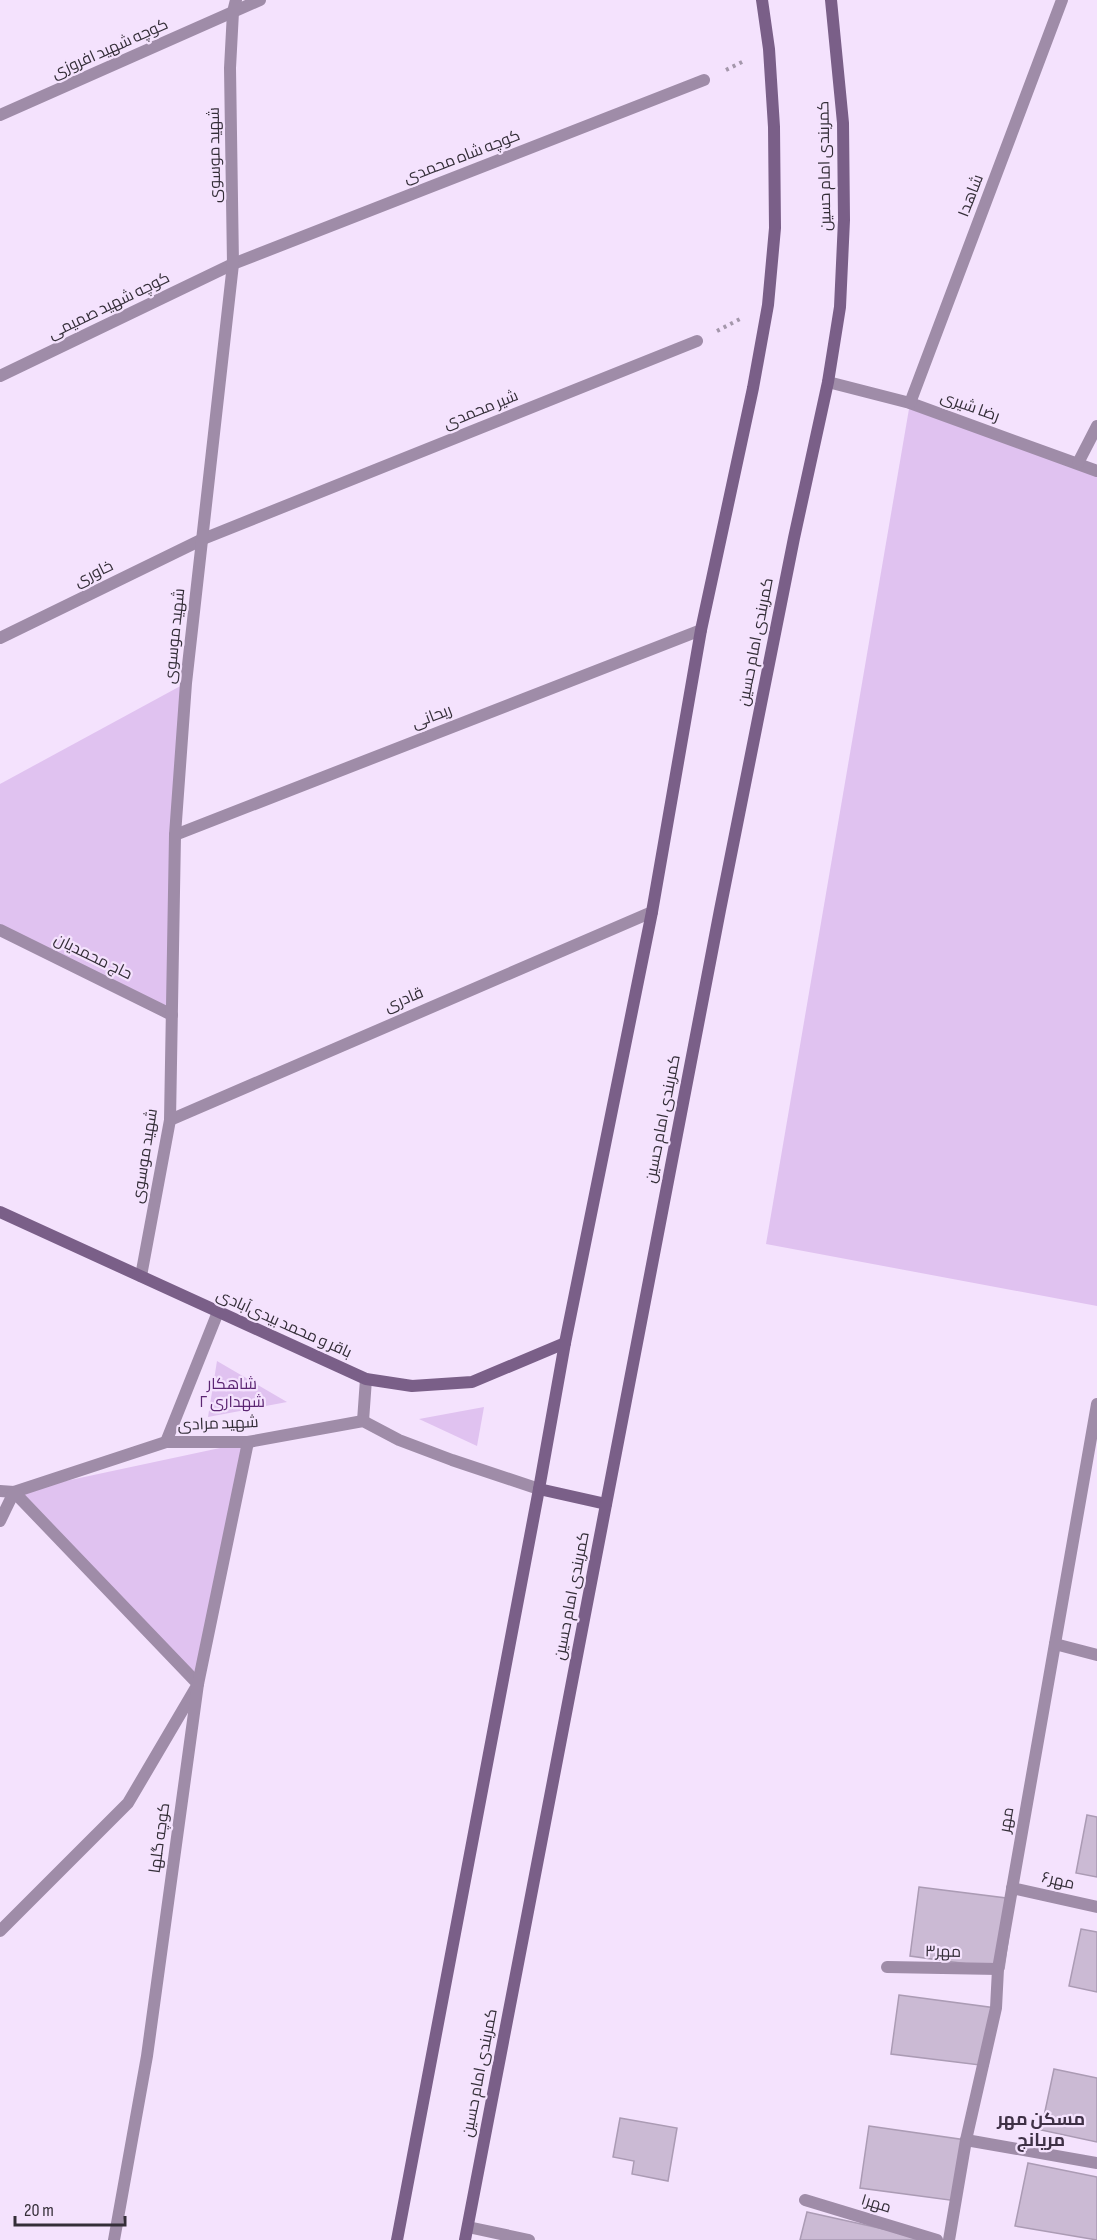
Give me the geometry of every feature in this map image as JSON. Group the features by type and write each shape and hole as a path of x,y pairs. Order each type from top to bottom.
{"main road":[{"path":"397,2240 565,1343 652,912 701,630 753,388 768,305 774,228 774,127 769,49 762,0"},
{"name":"کمربندی امام حسین","path":"465,2240 729,863 794,538 828,382 840,308 844,220 843,123 831,0"},
{"name":"باقر و محمد بیدی‌آبادی","path":"0,1212 366,1379 412,1386 472,1382 565,1343"},
{"path":"539,1489 606,1504"}],"street":[{"name":"کوچه شهید افروزی","path":"0,115 235,6 260,0"},
{"name":"شاهد۱","path":"910,403 1062,0"},
{"name":"شهید موسوی","path":"141,1276 170,1120 175,835 186,683 233,264 230,68 235,6"},
{"name":"کوچه شاه محمدی","path":"233,264 704,80"},
{"name":"کوچه شهید صمیمی","path":"0,376 233,264"},
{"name":"شیر محمدی","path":"203,539 698,341"},
{"name":"رضا شیری","path":"828,382 910,403 1097,471"},
{"path":"1078,464 1097,426"},
{"name":"خاوری","path":"0,638 203,539"},
{"name":"ریحانی","path":"175,835 701,630"},
{"name":"قادری","path":"170,1120 652,912"},
{"name":"حاج محمدیان","path":"0,930 172,1015"},
{"path":"166,1442 218,1312"},
{"path":"366,1379 363,1421 420,1448 539,1489"},
{"name":"مهر","path":"949,2240 966,2140 996,2008 998,1969 1097,1404"},
{"name":"شهید مرادی","path":"0,1491 14,1492 166,1442 248,1442 363,1421"},
{"name":"کوچه گلها","path":"114,2240 147,2056 198,1684 248,1442"},
{"path":"0,1521 14,1492 198,1684 128,1803 0,1931"},
{"path":"1055,1644 1097,1654"},
{"name":"مهر۶","path":"1012,1888 1097,1907"},
{"name":"مهر۳","path":"886,1967 998,1969"},
{"path":"966,2140 1097,2163"},
{"name":"مهر۱","path":"805,2200 938,2240"},
{"path":"468,2227 529,2240"}],"path":[{"path":"704,80 769,49"},
{"path":"698,341 768,305"}],"green space":[{"path":"910,403 1097,471 1097,1306 766,1244"},
{"path":"186,683 172,1015 0,930 0,784"},
{"name":"شاهکار شهداری ۲","path":"217,1361 287,1402 208,1417"},
{"path":"484,1407 477,1446 419,1419"},
{"path":"248,1442 198,1684 14,1492"}],"building":[{"path":"1087,1815 1097,1817 1097,1877 1076,1873"},
{"path":"919,1887 1014,1899 1004,1969 910,1956"},
{"path":"1081,1929 1097,1932 1097,1992 1069,1986"},
{"path":"899,1995 996,2008 988,2066 891,2054"},
{"path":"1054,2069 1097,2078 1097,2142 1041,2130"},
{"path":"620,2118 677,2128 668,2181 632,2174 634,2161 613,2157"},
{"path":"869,2126 966,2140 957,2201 860,2188"},
{"path":"1028,2163 1097,2177 1097,2240 1015,2226"},
{"path":"807,2212 933,2240 800,2240"}],"district":[{"name":"مسکن مهر مریانج","path":"1041,2129"}]}
